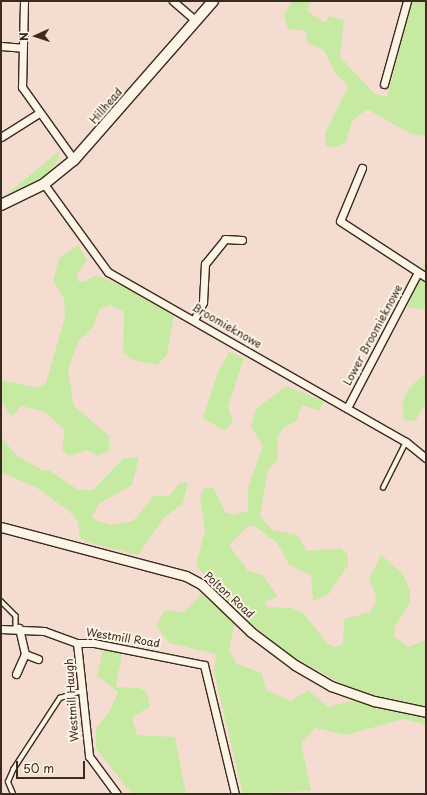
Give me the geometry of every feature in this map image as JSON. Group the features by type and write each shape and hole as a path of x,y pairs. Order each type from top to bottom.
{"main road":[{"name":"Hillhead","path":"1,205 44,184 74,160 213,1"}],"street":[{"path":"24,1 22,88 74,160"},
{"path":"173,1 196,20"},
{"path":"384,84 407,1"},
{"path":"1,46 22,48"},
{"path":"1,137 39,113"},
{"path":"362,168 340,221 426,277"},
{"name":"Broomieknowe","path":"44,184 108,272 406,442 426,458"},
{"path":"194,320 203,302 205,264 220,242 242,240"},
{"name":"Lower Broomieknowe","path":"347,408 418,272"},
{"name":"Polton Road","path":"1,526 186,576 201,584 251,632 295,665 331,686 374,701 426,712"},
{"path":"16,674 25,654 17,628"},
{"name":"Westmill Road","path":"1,629 17,628 44,631 77,642 189,660 204,665 210,680 235,794"},
{"name":"Westmill Haugh","path":"77,642 89,756 117,794"},
{"path":"25,654 38,659"}],"lane":[{"path":"383,488 406,442"},
{"path":"1,602 16,616 17,628"},
{"path":"13,794 8,782 13,770 60,698 82,691"}],"green space":[{"path":"292,1 311,1 307,11 325,23 329,16 344,20 340,57 375,94 387,97 412,1 426,1 426,136 411,134 367,109 352,121 346,142 336,147 326,146 325,133 348,87 334,71 324,50 307,43 306,31 288,29 284,15"},
{"path":"59,151 59,158 51,171 28,187 8,193"},
{"path":"78,245 87,260 77,274 78,281 84,282 96,275 135,291 174,316 167,355 157,365 133,360 123,352 124,312 111,305 99,309 93,327 78,341 68,371 74,406 109,436 109,451 97,456 87,450 69,456 62,449 65,430 45,412 21,406 12,417 1,401 1,380 40,388 46,383 65,317 64,298 53,281 59,258"},
{"path":"426,260 426,310 407,307 424,264"},
{"path":"229,352 244,358 228,407 233,421 225,431 203,418 218,372"},
{"path":"426,372 426,403 415,421 404,420 402,405 408,389"},
{"path":"286,386 324,401 320,411 302,405 296,422 284,427 277,438 278,459 268,470 260,516 272,530 298,535 307,551 341,548 348,555 348,565 328,595 313,601 311,575 290,566 277,543 255,526 248,526 229,545 248,571 263,575 278,597 264,601 267,607 292,608 304,614 327,643 335,647 343,644 344,619 370,612 375,603 376,595 369,579 381,555 403,574 410,591 410,602 395,626 394,636 408,647 426,640 426,707 385,701 338,682 288,654 255,627 210,584 196,564 205,530 200,497 204,489 213,487 225,512 233,515 248,511 248,488 263,445 251,427 256,409"},
{"path":"1,437 16,455 42,470 49,470 78,490 93,490 124,458 139,457 132,485 100,503 92,516 97,521 112,525 133,521 154,496 169,496 180,483 188,482 183,503 163,519 138,555 86,542 80,538 78,522 69,511 37,488 1,472"},
{"path":"201,594 235,622 229,651 237,664 262,673 266,690 291,701 308,690 328,707 355,700 426,716 426,725 404,719 346,735 315,728 301,743 311,791 243,794 214,672 216,654 169,643 156,625 165,610 185,612"},
{"path":"103,649 122,653 116,687 140,688 147,693 150,707 132,717 137,735 175,737 186,794 132,794 96,748 96,728 110,711 118,692 97,676"}]}
